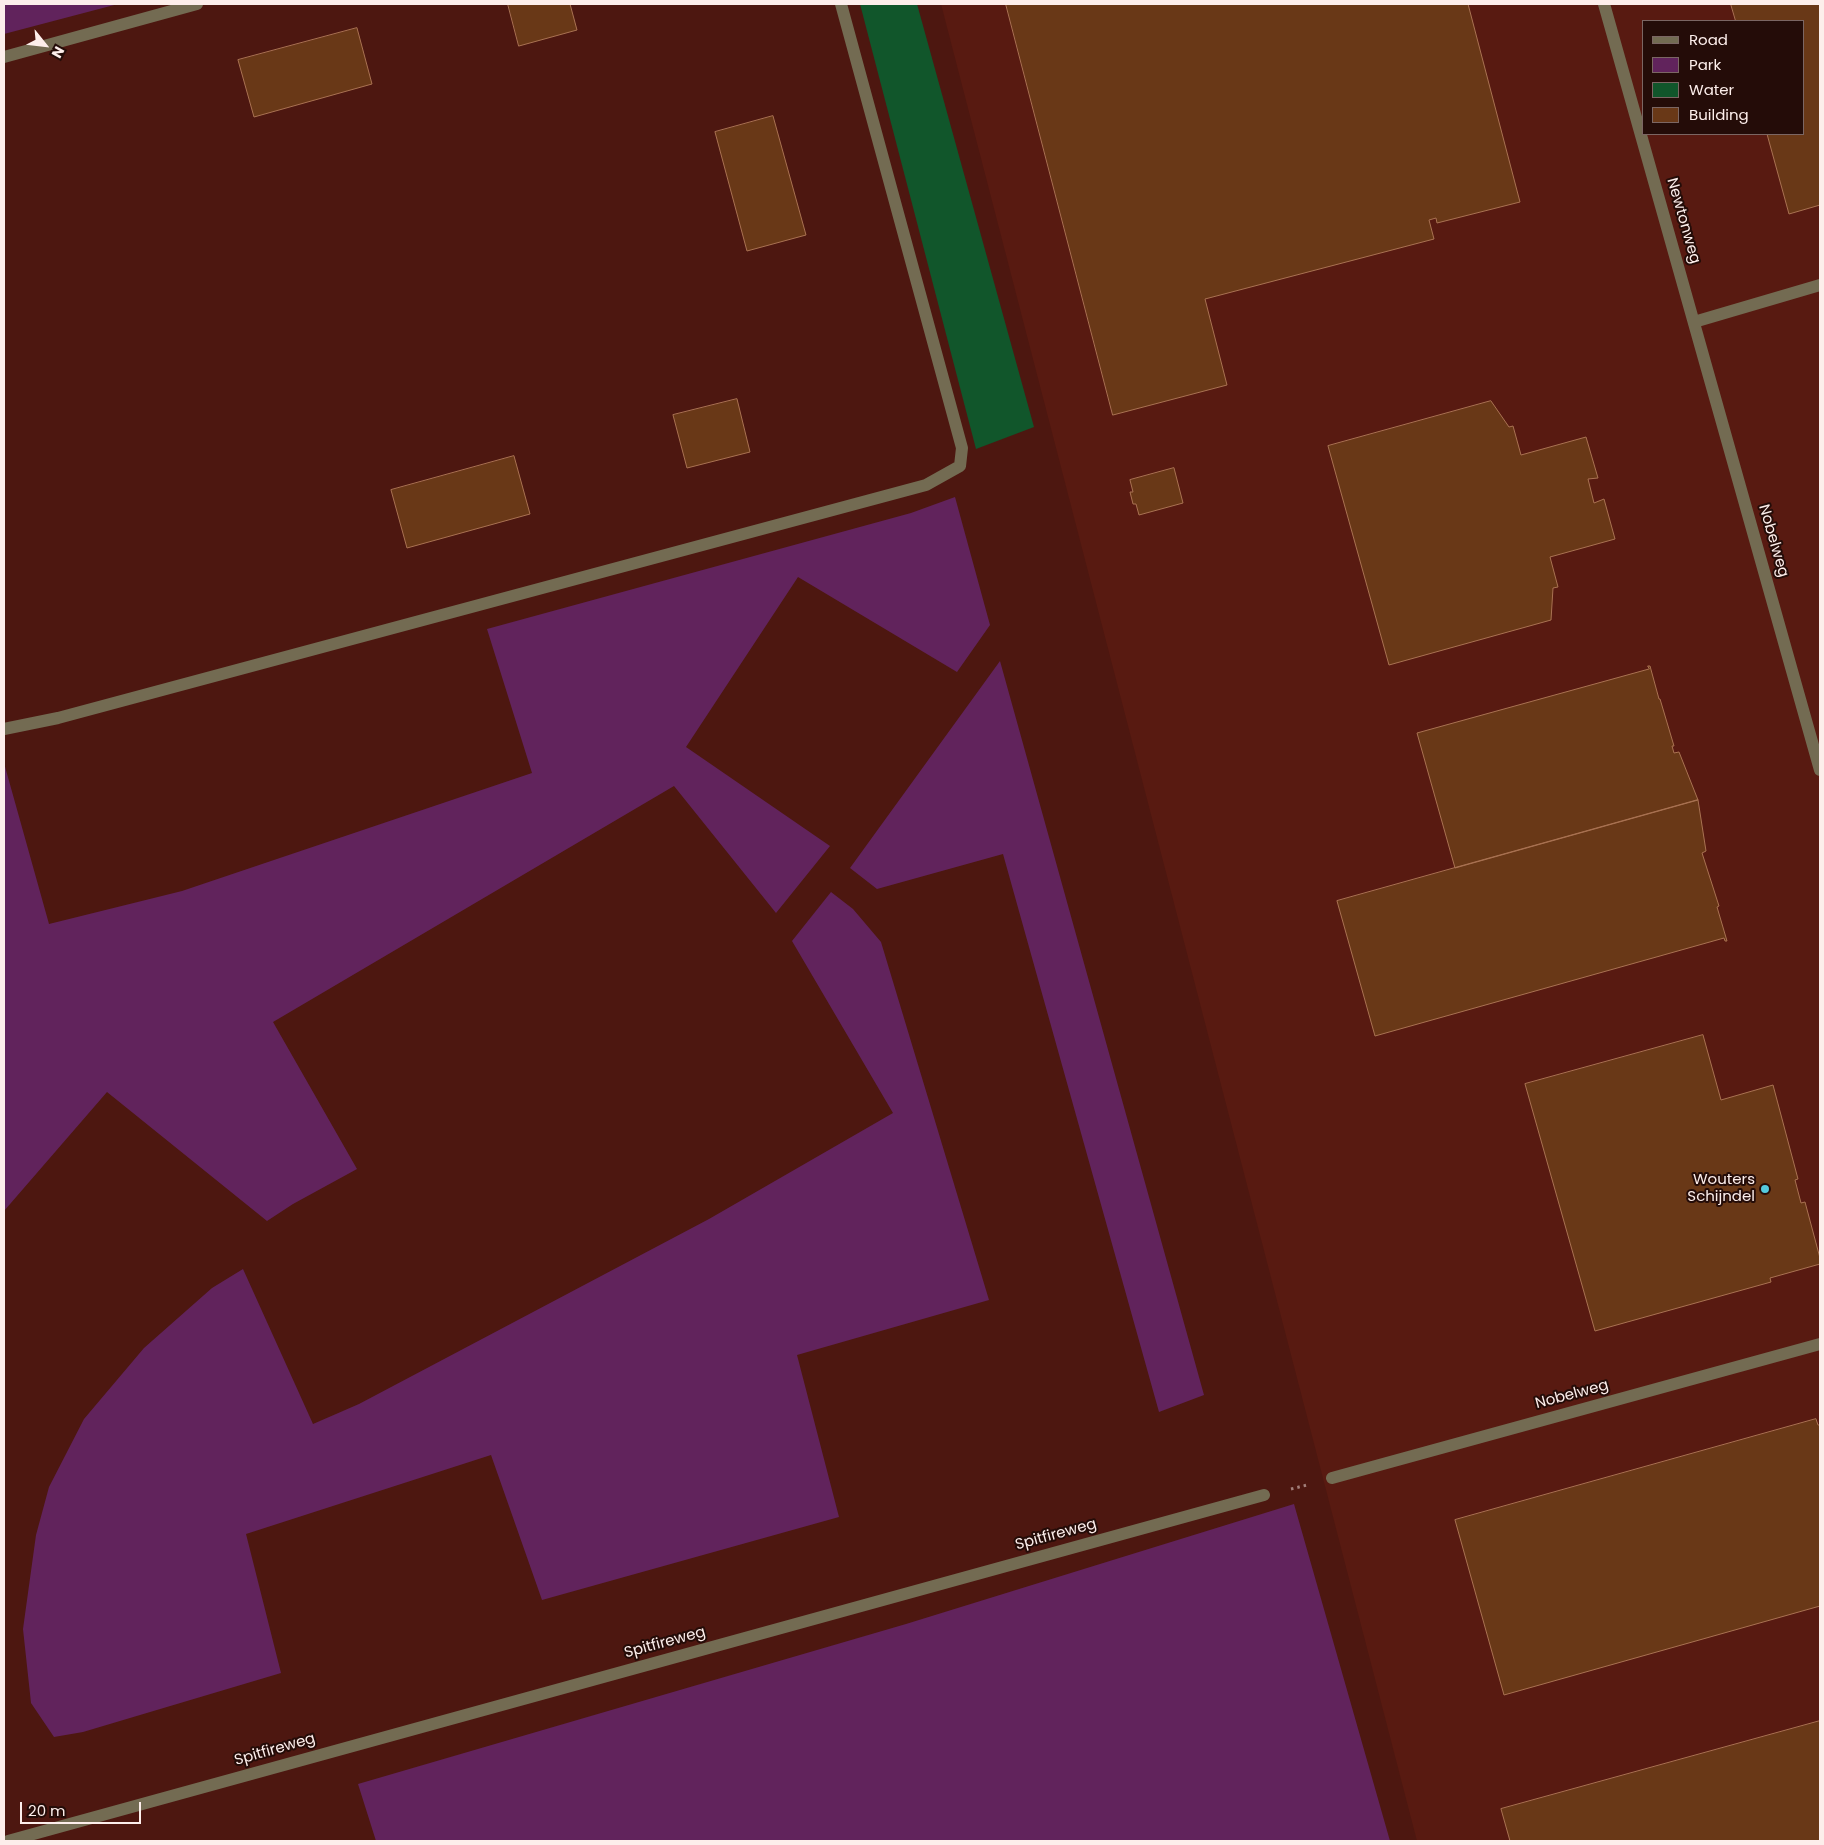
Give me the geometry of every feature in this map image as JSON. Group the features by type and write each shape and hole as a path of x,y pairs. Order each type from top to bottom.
{"street":[{"path":"4,57 197,4"},
{"path":"4,728 58,718 926,485 960,466 962,448 841,4"},
{"name":"Newtonweg","path":"1604,4 1694,322"},
{"path":"1694,322 1820,285"},
{"name":"Nobelweg","path":"1694,322 1820,770"},
{"name":"Nobelweg","path":"1332,1478 1820,1344"},
{"name":"Spitfireweg","path":"8,1841 1264,1495"}],"path":[{"path":"1264,1495 1332,1478"}],"shaded area":[{"path":"941,4 1820,4 1820,1841 1417,1841"}],"green space":[{"path":"4,4 118,4 4,34"},
{"path":"955,497 990,625 957,672 798,577 686,747 830,846 776,913 674,786 273,1022 357,1169 293,1204 267,1221 107,1092 4,1211 4,763 49,924 182,891 532,773 487,629 911,513"},
{"path":"1000,661 1204,1395 1159,1412 1003,854 877,889 850,868"},
{"path":"831,892 853,909 881,942 989,1300 797,1355 839,1517 542,1600 491,1455 246,1534 281,1673 83,1732 54,1737 31,1703 23,1629 36,1535 49,1487 84,1419 144,1348 212,1288 243,1269 313,1424 359,1404 709,1219 893,1113 792,941"},
{"path":"1294,1504 1390,1841 376,1841 358,1784 906,1624"}],"water":[{"path":"860,4 917,4 1034,427 976,449"}],"building":[{"path":"508,4 570,4 577,30 519,46"},
{"path":"1006,4 1468,4 1520,202 1437,223 1436,218 1429,220 1434,239 1205,299 1227,385 1113,415"},
{"path":"1731,4 1820,4 1820,205 1789,214 1767,135 1804,135 1804,20 1736,20"},
{"path":"357,28 372,84 254,117 238,60"},
{"path":"773,116 806,235 747,251 715,132"},
{"path":"737,399 750,452 687,468 673,415"},
{"path":"1491,401 1509,427 1513,426 1521,455 1586,437 1598,478 1588,479 1594,503 1604,499 1615,539 1550,557 1558,587 1553,588 1551,620 1389,665 1328,446"},
{"path":"514,456 530,514 407,548 391,490"},
{"path":"1174,468 1183,503 1139,515 1136,504 1133,504 1130,480"},
{"path":"1648,666 1650,666 1660,699 1674,746 1672,746 1674,753 1679,752 1698,800 1455,868 1417,733 1649,669"},
{"path":"1698,800 1706,851 1702,853 1719,906 1717,907 1727,941 1724,938 1375,1036 1337,901"},
{"path":"1703,1035 1721,1100 1773,1085 1798,1179 1795,1180 1801,1203 1805,1202 1820,1264 1770,1278 1771,1282 1595,1331 1525,1084"},
{"path":"1816,1419 1818,1425 1820,1425 1820,1606 1504,1695 1455,1520"},
{"path":"1820,1721 1820,1841 1510,1841 1501,1809"}],"place":[{"name":"Wouters Schijndel","path":"1765,1189"}]}
